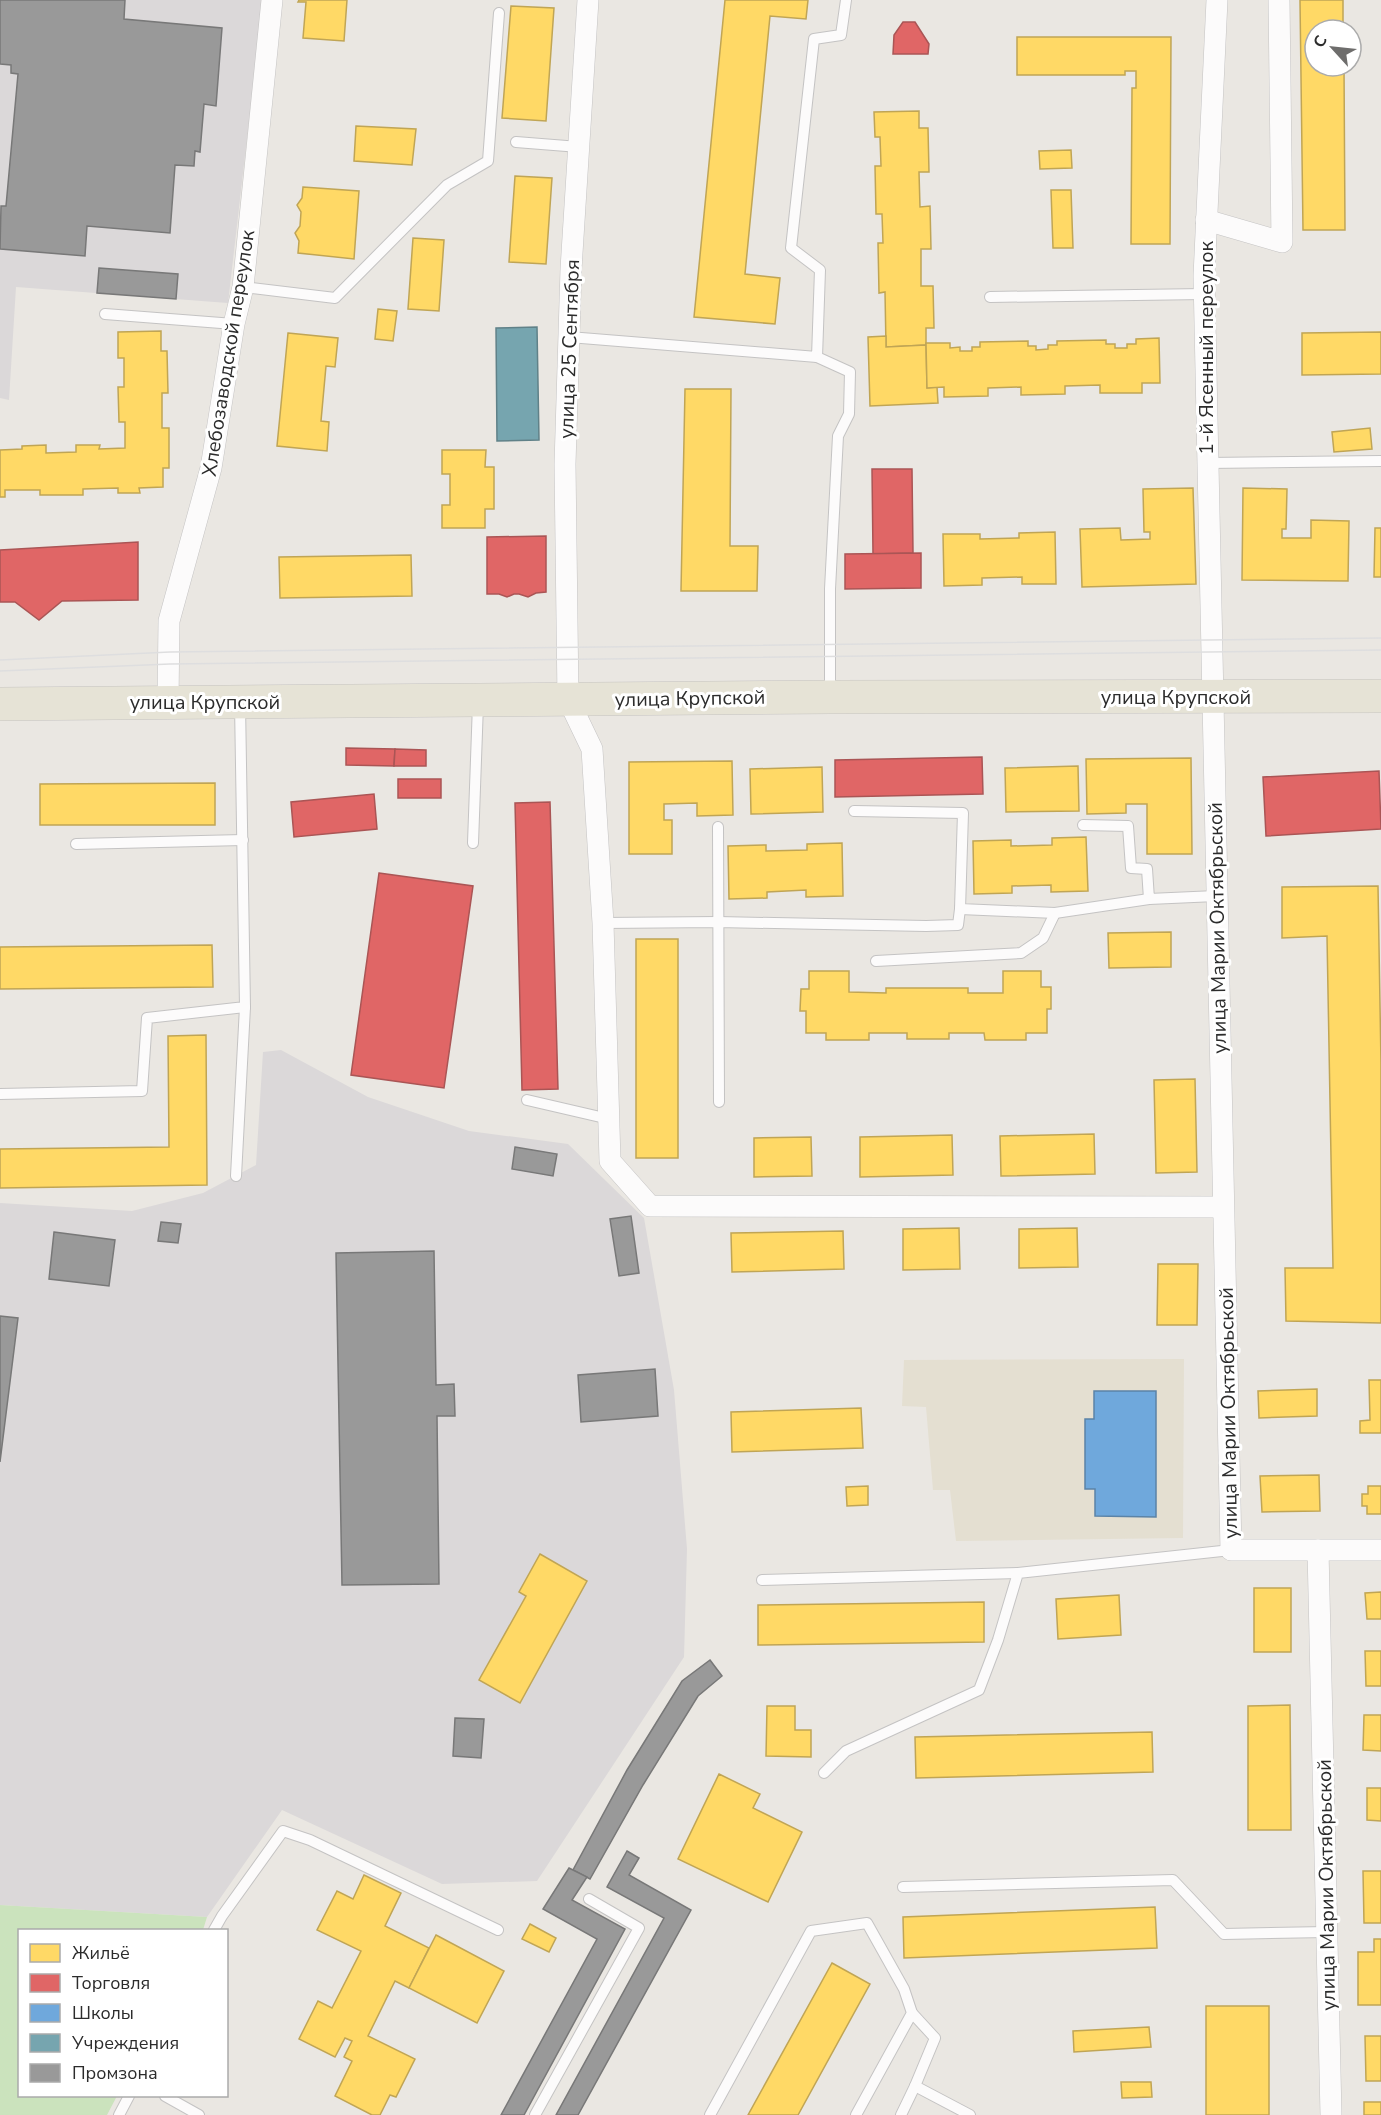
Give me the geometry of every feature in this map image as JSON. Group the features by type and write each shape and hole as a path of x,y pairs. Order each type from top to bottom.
{"main road":[{"name":"улица Крупской","path":"0,704 831,697 1381,696"}],"street":[{"name":"Хлебозаводской переулок","path":"168,702 169,621 211,468 234,324 243,287 272,0"},
{"name":"улица 25 Сентября","path":"568,699 565,464 569,337 588,0"},
{"name":"1-й Ясенный переулок","path":"1212,697 1204,294 1217,0"},
{"path":"1206,220 1282,242 1279,0"},
{"name":"улица Марии Октябрьской","path":"1212,697 1231,1550 1317,1550 1331,2115"},
{"path":"568,699 592,749 603,923 610,1161 650,1206 1223,1207"},
{"path":"1317,1550 1381,1550"}],"lane":[{"path":"817,357 820,270 791,248 814,39 841,36 846,0"},
{"path":"243,287 335,298 447,185 488,161 499,13"},
{"path":"516,142 579,147"},
{"path":"990,297 1204,294"},
{"path":"105,314 234,324"},
{"path":"569,337 817,357 850,372 849,414 838,436 830,589 831,697"},
{"path":"1207,463 1381,461"},
{"path":"236,1176 245,1007 240,701"},
{"path":"473,843 478,701"},
{"path":"603,923 958,925 963,813 854,811"},
{"path":"1083,825 1128,826 1131,868 1147,869 1149,899"},
{"path":"718,826 719,1102"},
{"path":"76,844 243,840"},
{"path":"960,909 1055,913 1149,899 1216,896"},
{"path":"876,961 1022,953 1043,938 1055,913"},
{"path":"0,1094 142,1091 147,1018 245,1007"},
{"path":"527,1100 609,1119"},
{"path":"762,1580 1018,1573 1231,1550"},
{"path":"824,1773 846,1751 979,1690 998,1640 1018,1573"},
{"path":"215,1929 283,1831 310,1840 498,1930"},
{"path":"903,1887 1173,1880 1224,1934 1327,1932"},
{"path":"535,2115 639,1928 589,1899"},
{"path":"710,2115 811,1931 867,1923 904,1989 912,2013 935,2038 901,2115"},
{"path":"856,2115 912,2013"},
{"path":"915,2086 970,2115"},
{"path":"119,2115 128,2097"},
{"path":"167,2097 199,2115"}],"shaded area":[{"path":"0,0 263,0 228,303 16,287 9,400 0,398"},
{"path":"281,1050 368,1097 469,1131 568,1144 644,1218 674,1390 687,1549 684,1657 537,1881 442,1884 282,1810 207,1917 0,1905 0,1203 132,1211 203,1193 256,1165 263,1052"},
{"path":"1184,1359 1183,1538 956,1541 950,1490 933,1490 926,1407 902,1406 904,1360"}],"green space":[{"path":"0,1905 207,1917 203,1929 18,1929 18,2097 116,2097 107,2115 0,2115"}],"building: Жильё":[{"path":"299,0 347,0 344,41 303,38 306,2 298,2"},
{"path":"725,0 808,0 806,19 770,16 745,274 780,278 775,324 694,317"},
{"path":"1300,0 1343,0 1343,18 1303,18 1303,78 1344,78 1345,230 1303,230"},
{"path":"511,6 554,8 546,121 502,118"},
{"path":"1017,37 1171,37 1170,244 1131,244 1132,88 1136,88 1136,71 1125,71 1125,75 1017,75"},
{"path":"919,111 919,128 928,128 929,172 919,172 920,207 930,206 931,249 921,249 921,286 933,286 934,328 926,328 926,345 886,347 885,292 879,293 878,243 883,243 882,214 876,214 875,166 881,166 880,137 875,137 874,112"},
{"path":"356,126 416,129 412,165 354,161"},
{"path":"1071,150 1072,168 1040,169 1039,151"},
{"path":"515,176 552,178 546,264 509,262"},
{"path":"303,187 359,191 354,259 298,253 299,241 295,233 300,226 301,212 297,205 302,198"},
{"path":"1051,190 1071,190 1073,248 1053,248"},
{"path":"413,238 444,240 439,311 408,309"},
{"path":"378,309 397,311 393,341 375,339"},
{"path":"161,331 161,351 167,351 168,393 162,393 162,428 169,428 169,468 163,468 163,487 139,488 140,493 118,493 118,488 83,489 83,495 40,495 40,490 5,490 5,497 0,497 0,450 46,445 46,453 76,452 76,445 100,445 99,449 125,448 125,422 119,422 118,387 124,387 124,358 118,358 118,332"},
{"path":"1381,332 1381,374 1302,375 1302,333"},
{"path":"288,333 338,338 335,367 326,366 321,421 329,422 327,451 277,446"},
{"path":"886,336 886,347 926,345 927,388 937,387 938,403 870,406 868,337"},
{"path":"1159,338 1160,383 1142,383 1142,393 1100,393 1100,385 1065,386 1065,394 1021,395 1021,387 988,388 988,396 944,397 944,387 927,388 926,343 950,343 950,348 960,347 960,351 972,351 972,347 980,347 980,342 1028,341 1028,346 1036,346 1036,350 1048,349 1048,345 1057,345 1057,341 1106,340 1106,344 1115,344 1115,348 1127,348 1127,344 1136,344 1136,339"},
{"path":"685,389 731,389 730,546 758,546 757,591 681,591"},
{"path":"1370,428 1372,449 1334,452 1332,432"},
{"path":"442,450 486,450 485,467 494,467 494,509 485,509 485,528 442,528 442,505 450,505 450,474 442,474"},
{"path":"1193,488 1196,584 1082,587 1080,529 1120,528 1121,540 1150,539 1150,532 1144,532 1143,489"},
{"path":"1243,488 1287,489 1286,529 1282,529 1282,538 1311,538 1311,520 1349,521 1348,581 1242,580"},
{"path":"1375,528 1381,528 1381,577 1374,577"},
{"path":"1055,532 1056,584 1022,584 1022,577 982,578 982,585 944,586 943,534 980,534 980,539 1019,538 1019,533"},
{"path":"411,555 412,596 280,598 279,557"},
{"path":"1191,758 1192,854 1147,854 1147,804 1126,804 1126,813 1087,814 1086,759"},
{"path":"732,761 733,815 697,816 697,803 664,804 664,820 672,820 672,854 629,854 629,762"},
{"path":"1078,766 1079,811 1006,812 1005,768"},
{"path":"822,767 823,812 751,814 750,769"},
{"path":"215,783 215,825 40,825 40,784"},
{"path":"1086,837 1088,891 1051,892 1051,885 1012,886 1012,893 974,894 973,841 1011,840 1011,846 1052,845 1052,838"},
{"path":"842,843 843,896 806,897 806,890 767,892 767,898 729,899 728,846 766,845 766,851 807,850 807,844"},
{"path":"1378,886 1381,1323 1286,1321 1285,1268 1333,1268 1327,936 1282,938 1282,887"},
{"path":"1171,932 1171,967 1109,968 1108,933"},
{"path":"636,939 678,939 678,1158 636,1158"},
{"path":"212,945 213,987 0,989 0,947"},
{"path":"809,971 849,971 849,992 886,993 886,988 968,988 968,993 1003,993 1003,971 1041,971 1041,987 1051,987 1051,1009 1047,1009 1047,1033 1026,1033 1026,1040 985,1040 984,1033 949,1033 949,1039 907,1039 907,1033 869,1033 869,1040 826,1040 826,1033 806,1033 806,1011 800,1011 801,989 809,989"},
{"path":"206,1035 207,1185 0,1188 0,1149 169,1147 168,1036"},
{"path":"1195,1079 1197,1172 1156,1173 1154,1080"},
{"path":"1094,1134 1095,1174 1001,1176 1000,1136"},
{"path":"952,1135 953,1175 860,1177 860,1137"},
{"path":"811,1137 812,1176 754,1177 754,1138"},
{"path":"959,1228 960,1269 903,1270 903,1229"},
{"path":"1077,1228 1078,1267 1019,1268 1019,1229"},
{"path":"843,1231 844,1269 732,1272 731,1233"},
{"path":"1158,1264 1198,1264 1197,1325 1157,1325"},
{"path":"1369,1380 1381,1380 1381,1433 1360,1433 1360,1421 1370,1420"},
{"path":"1317,1389 1317,1416 1259,1418 1258,1391"},
{"path":"861,1408 863,1448 732,1452 731,1412"},
{"path":"1319,1475 1320,1511 1262,1512 1260,1476"},
{"path":"868,1486 868,1505 847,1506 846,1487"},
{"path":"1368,1486 1381,1486 1381,1514 1367,1514 1367,1506 1362,1506 1362,1494 1368,1494"},
{"path":"540,1554 587,1581 520,1703 479,1680 526,1596 519,1592"},
{"path":"1254,1588 1291,1588 1291,1652 1254,1652"},
{"path":"1381,1592 1381,1619 1367,1619 1365,1593"},
{"path":"1119,1595 1121,1635 1058,1639 1056,1599"},
{"path":"984,1602 984,1642 758,1645 758,1605"},
{"path":"1365,1651 1381,1651 1381,1686 1366,1686"},
{"path":"1290,1705 1291,1830 1248,1830 1248,1706"},
{"path":"767,1706 795,1706 795,1730 811,1730 811,1757 766,1756"},
{"path":"1364,1715 1381,1715 1381,1751 1363,1750"},
{"path":"1152,1732 1153,1772 916,1778 915,1737"},
{"path":"719,1774 760,1794 753,1808 802,1832 768,1902 678,1859"},
{"path":"1367,1788 1381,1788 1381,1821 1367,1820"},
{"path":"1363,1871 1381,1871 1381,1923 1364,1923"},
{"path":"364,1875 401,1893 385,1926 429,1948 409,1988 395,1981 368,2036 415,2059 396,2097 390,2095 380,2115 372,2115 335,2096 352,2061 344,2057 352,2041 345,2038 335,2057 299,2039 318,2001 332,2008 361,1951 317,1930 337,1891 353,1899"},
{"path":"1155,1907 1157,1948 904,1958 903,1917"},
{"path":"530,1924 556,1938 549,1952 522,1939"},
{"path":"436,1935 504,1971 477,2023 409,1988"},
{"path":"1374,1939 1381,1939 1381,2005 1358,2005 1358,1952 1374,1952"},
{"path":"832,1963 870,1984 798,2115 748,2115"},
{"path":"1206,2006 1269,2006 1269,2115 1206,2115"},
{"path":"1149,2027 1151,2047 1074,2052 1073,2031"},
{"path":"1365,2036 1381,2036 1381,2081 1366,2081"},
{"path":"1121,2082 1151,2082 1152,2097 1122,2098"},
{"path":"1364,2102 1381,2102 1381,2115 1364,2115"}],"building: Торговля":[{"path":"903,22 915,22 929,44 928,54 893,54 894,35"},
{"path":"872,469 912,469 913,553 873,554"},
{"path":"546,536 546,592 528,597 519,594 507,597 487,594 487,537"},
{"path":"138,542 138,600 62,601 39,620 15,602 0,602 0,550"},
{"path":"921,553 921,588 845,589 845,554"},
{"path":"346,748 395,749 394,766 346,765"},
{"path":"395,749 426,750 426,766 394,766"},
{"path":"982,757 983,794 835,797 835,760"},
{"path":"1379,771 1381,829 1266,836 1263,777"},
{"path":"398,779 441,779 441,798 398,798"},
{"path":"374,794 377,829 294,837 291,802"},
{"path":"550,802 558,1089 522,1090 515,803"},
{"path":"379,873 473,886 444,1088 351,1075"}],"building: Школы":[{"path":"1094,1391 1156,1391 1156,1517 1095,1516 1095,1489 1085,1489 1085,1419 1094,1419"}],"building: Учреждения":[{"path":"537,327 539,440 497,441 496,328"}],"building: Промзона":[{"path":"0,0 125,0 124,19 222,28 216,106 204,104 200,152 195,151 194,166 175,165 170,233 87,226 85,256 0,249 1,206 6,206 18,74 11,73 11,65 0,64"},
{"path":"99,268 178,274 176,299 97,293"},
{"path":"515,1147 557,1154 553,1176 512,1169"},
{"path":"631,1216 639,1273 619,1276 610,1219"},
{"path":"161,1222 181,1224 178,1243 158,1241"},
{"path":"54,1232 115,1240 109,1286 49,1279"},
{"path":"434,1251 436,1385 454,1384 455,1416 437,1416 439,1584 342,1585 336,1253"},
{"path":"0,1316 18,1318 0,1462"},
{"path":"655,1369 658,1416 581,1422 578,1375"},
{"path":"710,1660 722,1676 698,1696 643,1785 590,1879 573,1870 627,1770 682,1681"},
{"path":"455,1718 484,1719 481,1758 453,1756"},
{"path":"627,1851 639,1858 629,1875 691,1910 578,2115 556,2115 664,1918 607,1887"},
{"path":"569,1868 587,1877 572,1900 625,1929 524,2115 501,2115 597,1939 543,1909"}],"tram line":[{"path":"0,660 170,652 1381,638"},
{"path":"0,671 170,664 1381,650"}]}
